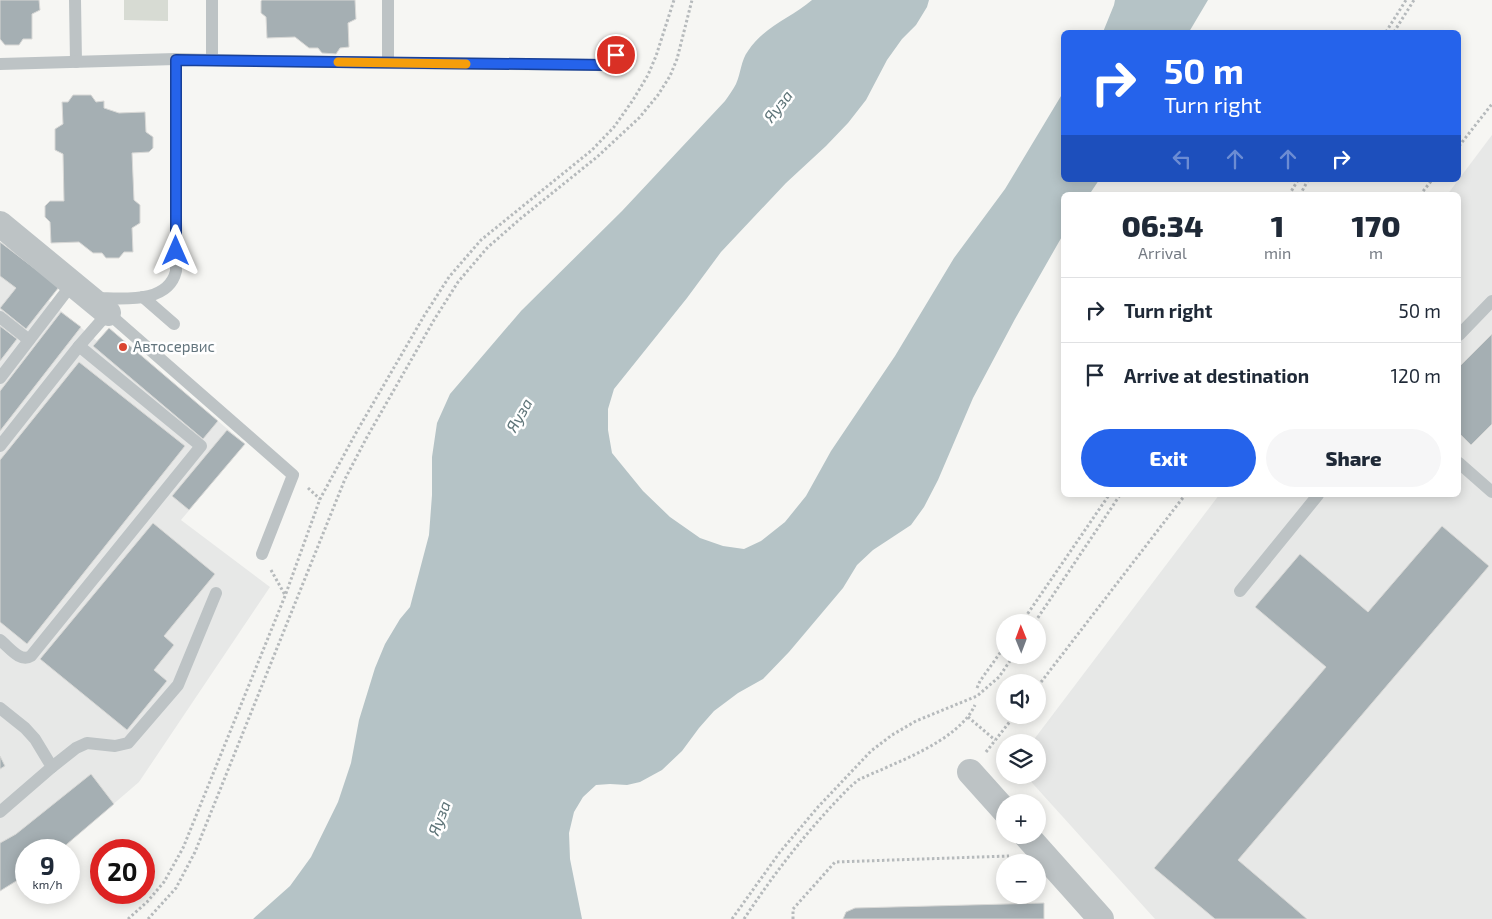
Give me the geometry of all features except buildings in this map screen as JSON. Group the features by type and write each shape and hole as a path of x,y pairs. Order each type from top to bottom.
{"street":[{"path":"0,224 90,298"},
{"path":"970,772 996,801"},
{"path":"1034,844 1043,854"},
{"path":"1046,857 1100,919"}],"lane":[{"path":"75,0 76,62"},
{"path":"212,0 212,60"},
{"path":"388,0 388,63"},
{"path":"0,64 212,60 605,65 611,64 615,60 616,55"},
{"path":"0,378 29,340 90,298 143,297 166,288 174,279 176,271 176,60"},
{"path":"143,297 174,324"},
{"path":"0,446 80,346 90,298"},
{"path":"90,298 293,474 262,554"},
{"path":"1461,333 1492,301"},
{"path":"0,317 29,340"},
{"path":"0,640 21,658 26,659 31,656 200,446 80,346"},
{"path":"1461,465 1492,492"},
{"path":"1240,591 1316,497"},
{"path":"0,812 76,748 87,743 115,746 128,743 178,685 216,593"},
{"path":"0,708 25,728 35,739 52,767"}],"path":[{"path":"128,919 147,902 164,882 183,848 285,596 320,498 424,316 449,278 481,240 592,150 614,127 634,100 648,75 674,0"},
{"path":"148,919 176,888 195,852 345,479 434,320 458,282 487,248 520,219 598,157 639,118 658,95 670,76 677,59 692,0"},
{"path":"1387,30 1406,0"},
{"path":"1395,30 1414,0"},
{"path":"1461,143 1492,104"},
{"path":"1422,192 1430,182"},
{"path":"1027,614 1108,497"},
{"path":"1040,614 1119,497"},
{"path":"1046,676 1183,497"},
{"path":"262,554 285,596"},
{"path":"977,688 996,659"},
{"path":"732,919 780,852 818,807 871,751 892,734 916,721 976,696 999,677 1008,664"},
{"path":"744,919 768,883 804,838 850,787 858,780 939,742 968,717 975,705"},
{"path":"968,717 995,740"},
{"path":"970,772 1008,724"},
{"path":"793,919 794,909 835,862 996,857"}],"shaded area":[{"path":"124,0 168,0 168,21 124,20"},
{"path":"1492,135 1492,919 1155,919 1046,798 1046,794 1042,794 1033,784 1046,784 1046,734 1038,734 1217,497 1461,497 1461,192 1449,192 1457,182 1461,182 1461,176"},
{"path":"0,242 59,287 48,300 97,341 109,328 245,444 181,520 270,587 139,782 73,839 15,839 15,882 0,891"}],"water":[{"name":"Яуза","path":"812,0 929,0 916,25 902,39 887,60 866,100 848,123 786,183 721,252 687,298 614,389 608,409 608,430 612,453 643,491 670,517 700,538 723,546 744,549 761,541 785,522 806,496 831,451 895,356 954,258 1005,189 1061,96 1061,182 1098,182 1091,192 1061,192 1061,238 973,398 938,480 924,507 911,525 873,550 857,565 843,588 789,652 763,679 738,693 714,711 682,751 662,770 640,782 627,785 596,785 583,797 574,812 569,833 570,859 582,919 253,919 290,886 311,857 338,802 351,763 359,720 375,668 385,644 400,619 410,607 429,535 432,457 437,423 450,394 521,311 622,211 725,101 736,84 742,62 761,35"},
{"path":"1115,0 1208,0 1190,30 1104,30"}],"slow traffic":[{"path":"338,62 466,64"}],"place":[{"name":"Автосервис","path":"123,347"}],"route":[{"path":"176,251 176,60 605,65 611,64 615,60 616,55"}]}
